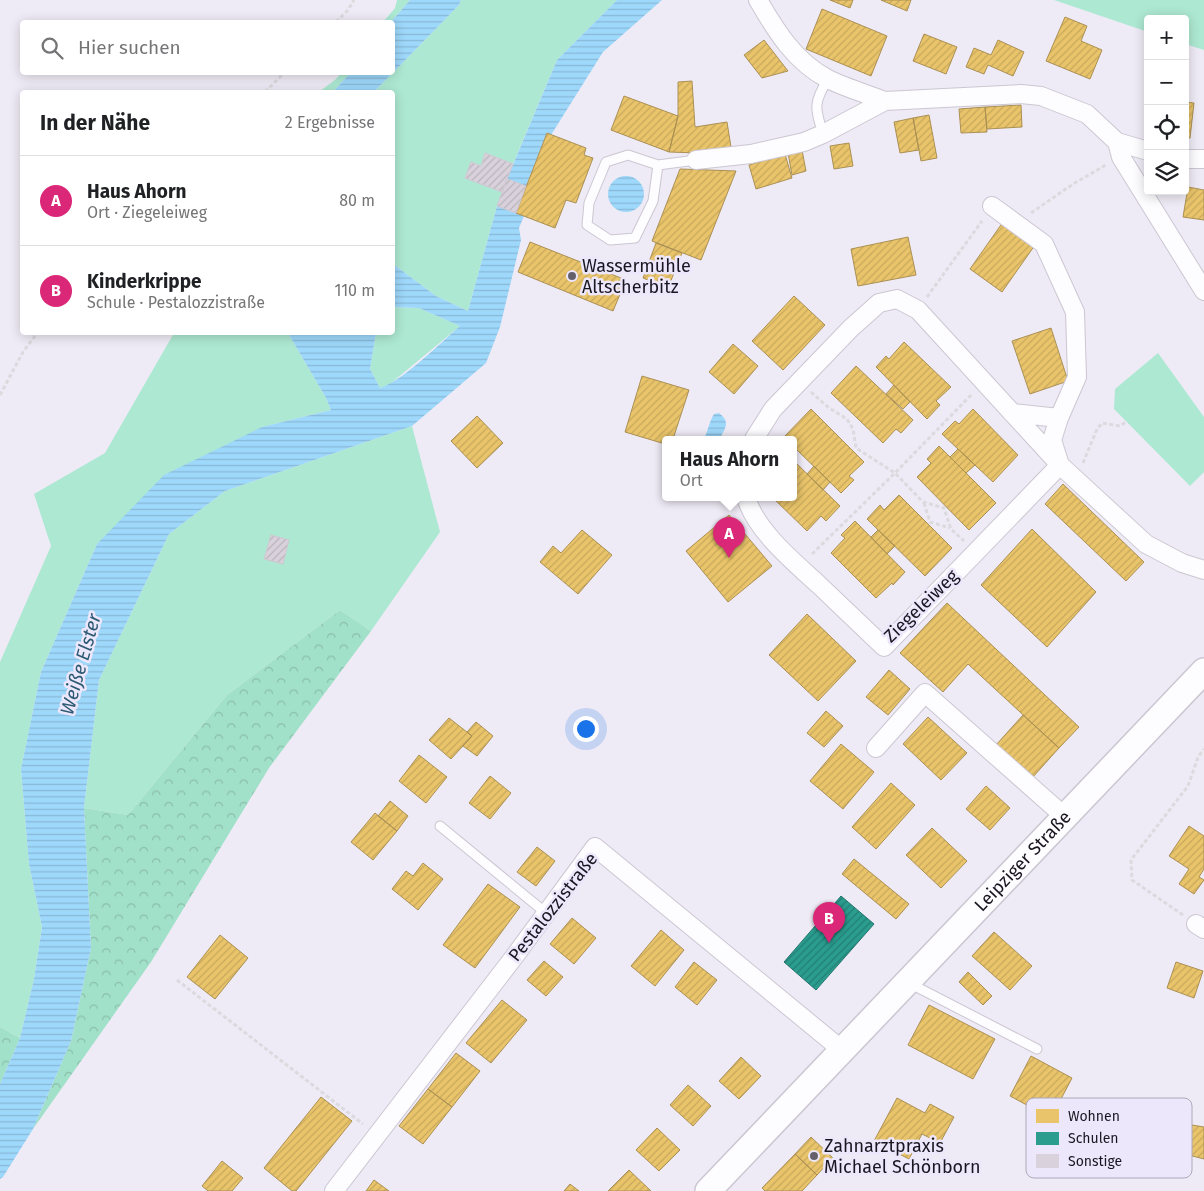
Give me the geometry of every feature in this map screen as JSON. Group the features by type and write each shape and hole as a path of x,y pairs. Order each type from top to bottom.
{"street":[{"path":"758,0 778,35 802,60 828,79 885,101 1021,94 1041,96 1086,114 1119,149 1204,291"},
{"path":"696,160 751,154 804,142 885,101"},
{"path":"1119,149 1144,151"},
{"path":"1189,159 1204,159"},
{"path":"992,206 1044,244 1075,312 1077,377 1058,418 1052,440 1060,465"},
{"path":"756,436 773,409 851,328 879,303 897,299 918,310 1073,479 1146,544 1182,563 1204,570"},
{"path":"1012,413 1058,418"},
{"name":"Ziegeleiweg","path":"747,501 749,509 763,529 884,647 1060,465"},
{"name":"Leipziger Straße","path":"708,1191 1204,671"},
{"path":"876,748 925,692 1064,816"},
{"name":"Pestalozzistraße","path":"334,1191 596,847 842,1050"}],"lane":[{"path":"823,134 816,112 818,96 828,79"},
{"path":"658,166 653,201 635,238 610,240 587,225 589,203 606,162 628,155 658,166 696,160"},
{"path":"440,826 546,912"},
{"path":"906,982 1037,1050"}],"path":[{"path":"338,20 348,10 354,0"},
{"path":"267,90 283,75"},
{"path":"1016,224 1119,149"},
{"path":"918,310 992,206"},
{"path":"0,395 22,352 36,335"},
{"path":"800,382 829,408 848,419 854,429 856,448 894,474 923,502 930,522 951,529 975,552"},
{"path":"799,566 894,474 984,382"},
{"path":"1073,479 1084,462 1097,429 1102,423 1120,426 1126,422"},
{"path":"923,502 944,508 951,529"},
{"path":"1200,926 1132,880 1131,860 1188,786 1198,757 1204,750"},
{"path":"177,980 377,1135"}],"green space":[{"path":"397,0 410,0 393,20 385,20 395,8"},
{"path":"461,0 617,0 557,60 513,164 485,153 481,166 472,162 466,178 502,192 468,311 436,296 395,265 395,90 376,90 391,75 395,75 395,71 459,5"},
{"path":"1054,0 1204,0 1204,50 1189,45 1189,15 1144,15 1144,31"},
{"path":"339,75 348,75 335,90 322,90"},
{"path":"395,307 419,308 460,326 390,384 380,388 370,369 376,335 395,335"},
{"path":"173,335 289,335 331,410 262,427 97,544 41,672 21,769 29,864 42,927 34,979 20,1038 0,1027 0,662 51,546 34,494 105,453"},
{"path":"1158,353 1204,417 1204,472 1190,486 1114,409 1115,389"},
{"path":"412,426 440,532 371,631 340,610 227,695 128,815 84,808 99,680 169,534 225,491"},
{"path":"340,610 371,631 269,768 151,962 33,1129 71,1041 91,948 84,808 128,815 227,695"},
{"path":"0,1027 20,1038 0,1084"}],"water":[{"path":"410,0 461,0 459,5 395,71 395,20 393,20"},
{"path":"617,0 662,0 603,52 551,135 547,133 526,186 507,179 557,60"},
{"path":"348,75 391,75 376,90 335,90"},
{"path":"626,176 639,181 644,194 639,207 626,212 613,207 608,194 613,181"},
{"name":"Weiße Elster","path":"497,206 524,216 519,228 521,240 500,327 486,363 412,426 225,491 169,534 99,680 84,808 91,948 71,1041 33,1129 0,1179 0,1084 20,1038 34,979 42,927 29,864 21,769 41,672 97,544 164,475 262,427 331,410 289,335 376,335 370,369 380,388 400,377 421,361 460,326 419,308 395,307 395,265 436,296 468,311"},
{"path":"719,413 723,416 726,422 725,428 721,436 705,436 711,420 714,414"}],"building: Wohnen":[{"path":"830,0 853,0 850,8"},
{"path":"881,0 911,0 907,11"},
{"path":"822,9 887,36 871,76 806,49"},
{"path":"1065,17 1087,26 1081,41 1102,50 1090,79 1046,61"},
{"path":"924,34 957,47 946,74 913,61"},
{"path":"764,40 788,71 762,78 744,55"},
{"path":"998,40 1024,52 1013,76 988,65 984,74 966,67 974,48 991,55"},
{"path":"692,81 695,127 727,122 731,147 697,153 669,152 678,116 678,82"},
{"path":"624,96 678,116 669,152 611,130"},
{"path":"1189,102 1194,103 1189,138"},
{"path":"1021,105 1022,127 987,129 985,107"},
{"path":"985,107 987,132 961,133 959,109"},
{"path":"929,115 937,158 921,161 913,118"},
{"path":"913,118 919,150 900,153 894,122"},
{"path":"547,133 586,148 584,155 593,158 576,203 566,200 555,228 516,213"},
{"path":"849,143 853,166 834,169 830,146"},
{"path":"802,150 806,171 792,175 788,153"},
{"path":"785,154 792,178 756,189 749,165"},
{"path":"680,169 736,171 701,260 652,241"},
{"path":"1189,187 1204,190 1204,220 1183,217 1187,195 1189,195"},
{"path":"1003,222 1035,245 1002,292 970,269"},
{"path":"908,237 916,275 858,286 851,249"},
{"name":"Wassermühle Altscherbitz","path":"530,242 626,280 613,311 518,272"},
{"path":"656,243 682,253 668,288 643,278"},
{"path":"794,296 825,325 783,370 752,341"},
{"path":"1051,328 1068,381 1030,394 1012,341"},
{"path":"904,342 951,387 936,401 940,405 927,419 876,367 886,356 889,359"},
{"path":"733,344 758,366 734,394 709,372"},
{"path":"856,366 913,420 901,433 896,429 883,443 831,393"},
{"path":"642,376 689,390 674,436 662,436 662,443 625,432"},
{"path":"894,385 910,402 903,409 886,394"},
{"path":"811,409 864,462 849,476 854,480 841,493 797,450 797,436 785,436"},
{"path":"973,409 1018,455 993,482 942,434 955,421 959,424"},
{"path":"477,416 503,443 477,468 451,441"},
{"path":"939,446 996,503 969,530 917,477 931,463 927,459"},
{"path":"958,449 975,465 966,473 950,457"},
{"path":"797,464 840,506 826,521 821,516 807,531 776,501 797,501"},
{"path":"814,466 830,482 823,490 807,474"},
{"path":"1063,484 1144,562 1126,581 1045,504"},
{"path":"899,495 952,548 925,576 867,519 880,505 884,510"},
{"path":"729,515 772,566 728,602 686,551"},
{"path":"855,521 905,572 893,585 892,583 876,598 831,553 845,538 841,535"},
{"path":"1032,529 1096,592 1047,647 981,585"},
{"path":"582,530 612,555 578,594 540,562 553,546 561,553"},
{"path":"878,530 895,546 887,554 871,537"},
{"path":"947,603 1079,727 1059,748 968,664 943,692 900,653"},
{"path":"807,614 856,661 818,701 769,655"},
{"path":"889,670 910,689 888,715 866,697"},
{"path":"826,711 843,726 824,747 807,733"},
{"path":"1023,715 1059,748 1032,778 996,745"},
{"path":"928,717 967,753 941,780 903,744"},
{"path":"449,718 472,736 451,759 429,740"},
{"path":"476,722 493,736 477,756 463,746 472,736 467,732"},
{"path":"841,744 874,772 843,809 810,781"},
{"path":"419,755 447,777 426,803 399,781"},
{"path":"490,776 511,793 490,819 469,803"},
{"path":"891,783 915,805 876,849 852,827"},
{"path":"986,786 1010,808 990,830 966,809"},
{"path":"390,801 408,816 397,831 378,816"},
{"path":"375,813 397,831 373,860 351,842"},
{"path":"1189,826 1204,836 1204,869 1199,877 1204,880 1194,894 1179,884 1189,869 1169,856"},
{"path":"932,828 967,861 941,888 906,855"},
{"path":"537,847 555,861 536,886 517,872"},
{"path":"854,859 909,904 896,919 842,874"},
{"path":"423,863 443,879 418,910 392,889 406,871 413,876"},
{"path":"488,884 520,907 475,968 443,945"},
{"path":"572,918 596,938 574,964 550,944"},
{"path":"661,930 684,950 655,986 631,966"},
{"path":"994,932 1032,966 1010,990 972,956"},
{"path":"220,935 248,958 215,999 187,977"},
{"path":"544,961 563,977 546,996 527,980"},
{"path":"694,962 717,980 697,1005 675,987"},
{"path":"1176,962 1203,971 1194,998 1167,988"},
{"path":"968,972 992,996 983,1005 959,982"},
{"path":"502,1000 527,1020 491,1063 466,1043"},
{"path":"929,1005 995,1039 973,1079 908,1045"},
{"path":"456,1053 480,1071 452,1107 428,1089"},
{"path":"1031,1056 1072,1078 1062,1098 1026,1098 1026,1105 1010,1096"},
{"path":"741,1057 761,1076 739,1099 719,1081"},
{"path":"688,1085 711,1106 693,1126 670,1105"},
{"path":"428,1089 452,1107 423,1144 399,1126"},
{"path":"321,1097 352,1121 296,1191 292,1191 264,1168"},
{"path":"897,1098 925,1113 930,1104 954,1117 940,1143 922,1134 909,1159 874,1141"},
{"path":"1192,1125 1204,1127 1204,1159 1192,1156"},
{"path":"657,1128 680,1150 659,1171 636,1150"},
{"name":"Zahnarztpraxis Michael Schönborn","path":"811,1137 833,1158 817,1175 795,1154"},
{"path":"795,1154 817,1175 802,1191 765,1191 762,1188"},
{"path":"222,1161 243,1178 232,1191 208,1191 202,1186"},
{"path":"629,1170 651,1191 608,1191"},
{"path":"374,1180 389,1191 366,1191"},
{"path":"570,1184 579,1191 564,1191"}],"building: Schulen":[{"path":"841,896 874,924 816,990 784,962"}],"building: Sonstige":[{"path":"485,153 513,164 502,192 465,178 471,162 481,166"},
{"path":"507,179 526,186 516,213 497,206"},
{"path":"271,535 289,540 283,564 264,559"}],"place":[{"name":"Wassermühle Altscherbitz","path":"572,276"},
{"name":"Haus Ahorn","path":"729,558"},
{"name":"Kinderkrippe","path":"829,943"},
{"name":"Zahnarztpraxis Michael Schönborn","path":"814,1156"}]}
